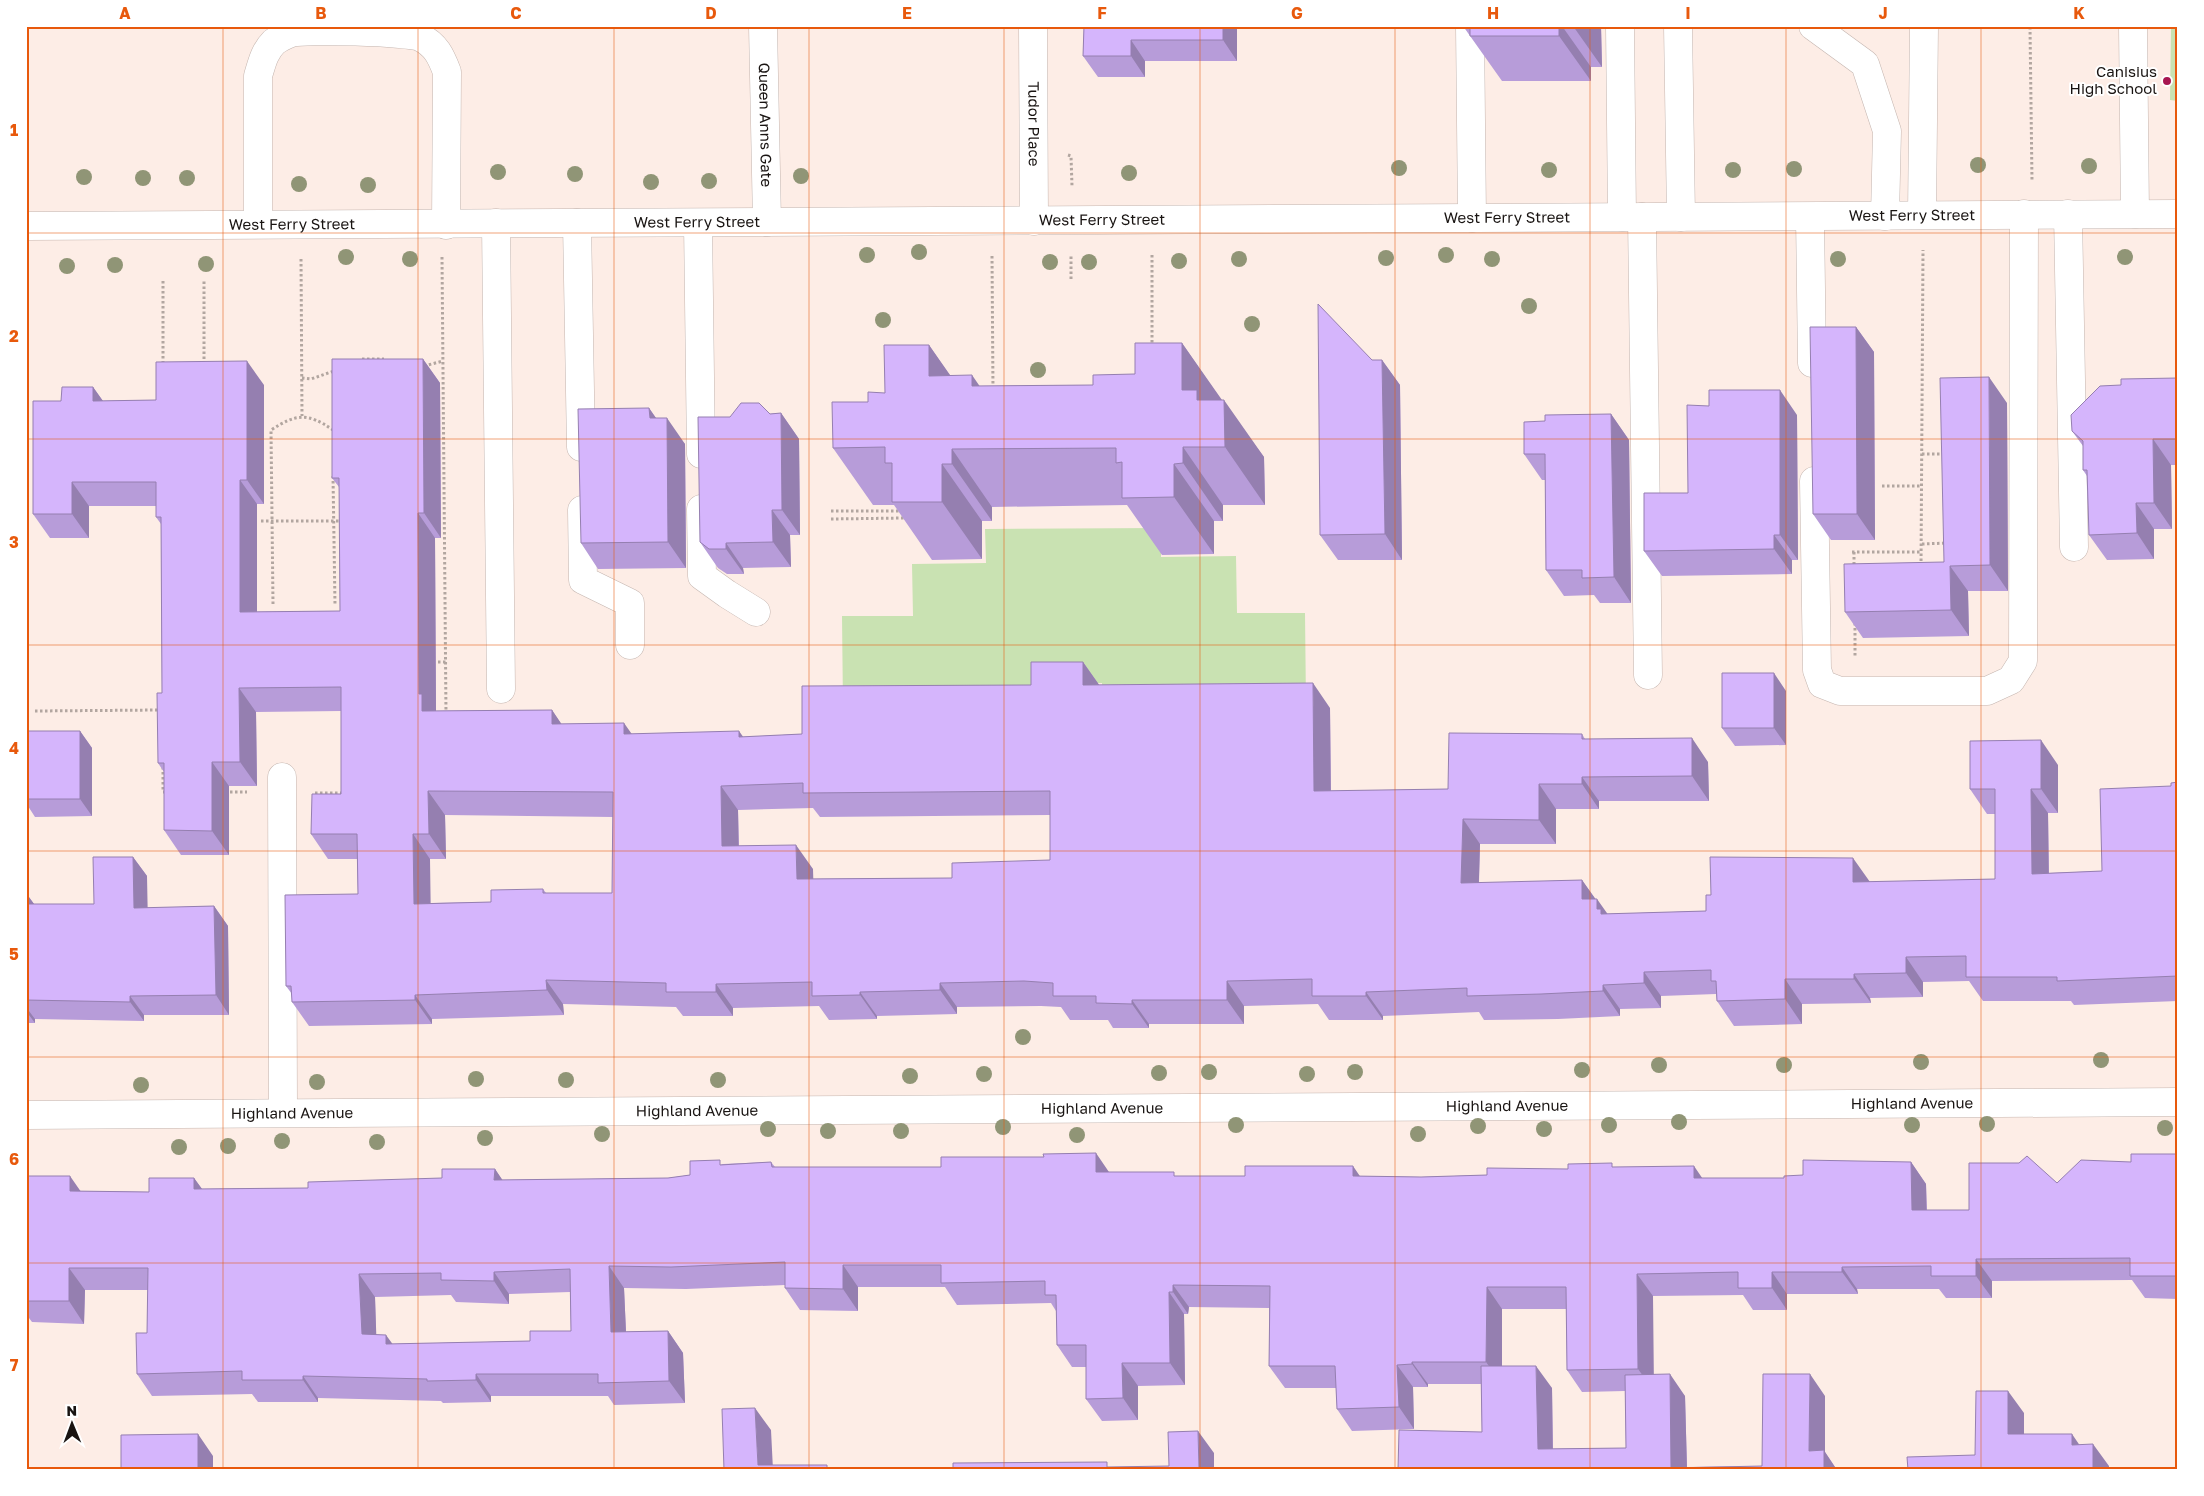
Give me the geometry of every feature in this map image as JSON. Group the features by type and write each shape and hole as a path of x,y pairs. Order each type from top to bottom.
{"street":[{"name":"Queen Anns Gate","path":"763,26 767,222"},
{"name":"Tudor Place","path":"1034,26 1034,221"},
{"path":"1470,26 1472,218"},
{"path":"1620,26 1632,217 1648,675"},
{"path":"1678,26 1681,217"},
{"path":"1813,26 1865,64 1887,131 1885,216"},
{"path":"1922,215 1924,26"},
{"path":"2134,26 2135,214"},
{"path":"258,224 258,76 264,55 275,41 292,32 323,32 410,34 432,44 441,56 446,72 446,225"},
{"path":"1814,456 1817,670 1822,684 1840,691 1987,691 2010,680 2023,662 2024,214"},
{"path":"2068,214 2074,547"},
{"name":"West Ferry Street","path":"26,226 2178,214"},
{"path":"1810,217 1813,389"},
{"path":"577,223 583,580 630,603 630,645"},
{"path":"698,223 702,576 756,612"},
{"path":"496,224 501,689"},
{"path":"282,777 283,1112"},
{"name":"Highland Avenue","path":"26,1115 2178,1102"}],"path":[{"path":"2030,26 2032,180"},
{"path":"1072,156 1072,187"},
{"path":"1152,248 1152,355"},
{"path":"1921,569 1923,250"},
{"path":"301,252 302,416"},
{"path":"992,253 993,394"},
{"path":"442,254 446,718"},
{"path":"1071,254 1071,279"},
{"path":"163,281 163,371"},
{"path":"204,281 204,372"},
{"path":"355,360 388,360"},
{"path":"415,366 443,361"},
{"path":"301,378 311,379 337,369"},
{"path":"273,604 270,430 285,421 302,416 319,420 332,430 333,439"},
{"path":"1922,454 1948,454"},
{"path":"333,466 335,605"},
{"path":"1882,486 1922,486"},
{"path":"831,512 907,511"},
{"path":"831,519 909,518"},
{"path":"261,521 344,521"},
{"path":"1922,544 1953,543"},
{"path":"1846,552 1922,552"},
{"path":"1854,552 1854,570"},
{"path":"1855,615 1855,642"},
{"path":"438,662 446,662"},
{"path":"36,711 164,710"},
{"path":"164,765 164,792 173,792"},
{"path":"219,792 247,792"}],"green space":[{"path":"2171,26 2178,26 2178,101 2170,100"},
{"path":"1161,528 1161,557 1236,556 1237,613 1305,613 1306,705 1103,707 1102,683 1045,684 843,708 842,616 913,616 912,564 986,563 985,529"}],"building":[{"path":"1084,26 1223,26 1223,40 1131,40 1131,56 1083,56"},
{"path":"1470,26 1559,26 1559,36 1470,36"},
{"path":"1318,304 1372,360 1382,360 1385,534 1320,535"},
{"path":"1810,327 1856,327 1857,514 1813,514"},
{"path":"1135,343 1182,343 1182,390 1197,390 1197,400 1224,400 1225,447 1183,447 1183,463 1174,464 1174,497 1122,498 1122,462 1116,463 1116,448 952,449 952,464 942,464 942,502 892,502 892,463 885,463 885,447 833,448 832,402 868,402 868,392 885,393 884,345 929,345 929,376 972,375 972,386 1093,385 1093,375 1135,374"},
{"path":"332,359 423,359 424,513 418,513 419,694 422,694 422,711 552,710 552,724 624,723 624,734 739,731 739,737 802,734 802,686 1031,685 1031,662 1083,662 1083,685 1313,683 1314,791 1448,789 1449,733 1582,734 1582,739 1692,738 1692,776 1582,777 1582,784 1539,784 1539,820 1463,819 1461,883 1582,880 1582,899 1597,899 1597,909 1601,909 1601,914 1706,911 1706,895 1711,895 1710,857 1853,858 1853,882 1995,879 1995,789 1970,789 1970,741 2041,740 2041,789 2031,789 2032,874 2102,871 2100,789 2171,786 2171,783 2178,782 2178,976 2057,981 2057,977 1966,977 1966,956 1906,957 1906,973 1854,974 1854,979 1785,979 1785,999 1717,1001 1716,981 1711,981 1711,970 1644,972 1644,983 1603,985 1603,991 1467,996 1467,988 1366,992 1366,996 1312,996 1312,979 1227,981 1227,1000 1132,1000 1132,1004 1096,1003 1096,996 1053,996 1053,983 1024,981 940,983 940,990 860,992 860,995 812,996 812,982 716,984 716,992 666,992 666,983 546,980 547,990 415,995 415,1000 292,1002 291,986 286,986 285,895 358,894 357,834 311,834 312,794 341,794 341,687 239,688 240,762 212,762 212,831 164,830 164,763 158,763 157,693 162,693 161,517 156,517 156,482 72,482 72,514 33,514 33,401 61,401 62,387 93,387 93,401 156,400 156,362 247,361 247,480 240,480 240,612 340,611 339,478 332,478","holes":["803,783 803,793 1050,791 1050,860 952,863 952,878 797,879 796,845 722,846 721,786","428,791 613,792 612,893 543,893 543,889 491,890 491,902 414,904 413,834 429,834"]},
{"path":"1989,377 1990,565 1950,566 1951,610 1845,612 1844,564 1944,562 1940,378"},
{"path":"2178,378 2178,439 2153,439 2154,503 2136,503 2137,533 2089,535 2087,470 2083,470 2083,441 2072,431 2071,415 2100,386 2121,385 2121,379"},
{"path":"1709,390 1780,390 1780,535 1774,535 1774,549 1644,551 1644,493 1688,493 1687,405 1709,406"},
{"path":"741,403 759,403 770,414 781,413 782,510 772,510 773,542 726,543 726,549 709,549 700,542 698,417 730,417"},
{"path":"649,408 650,418 667,418 668,542 581,543 578,409"},
{"path":"1611,414 1614,577 1582,578 1582,570 1546,570 1545,454 1524,454 1524,422 1545,421 1545,415"},
{"path":"1722,673 1774,673 1774,728 1722,728"},
{"path":"26,731 80,731 80,799 26,799"},
{"path":"93,857 133,857 134,908 214,906 216,995 130,996 130,1002 26,1000 26,904 94,904"},
{"path":"1096,1153 1096,1172 1174,1172 1174,1176 1245,1176 1245,1166 1353,1166 1353,1176 1421,1177 1487,1175 1487,1168 1568,1169 1568,1164 1612,1163 1612,1167 1694,1166 1694,1178 1784,1178 1784,1176 1803,1175 1803,1160 1911,1162 1912,1210 1969,1210 1969,1163 2019,1163 2027,1156 2057,1183 2081,1160 2131,1162 2131,1154 2178,1154 2178,1276 2130,1276 2130,1258 1976,1259 1976,1276 1931,1276 1931,1266 1842,1267 1842,1272 1772,1272 1772,1288 1738,1288 1738,1272 1637,1274 1638,1369 1567,1370 1566,1287 1487,1287 1486,1362 1412,1362 1412,1364 1397,1365 1399,1407 1337,1409 1335,1366 1269,1366 1270,1286 1173,1285 1173,1292 1169,1292 1170,1363 1122,1363 1123,1398 1086,1399 1086,1345 1057,1345 1056,1295 1045,1295 1045,1281 941,1283 941,1265 843,1265 843,1289 785,1288 785,1262 671,1267 609,1266 611,1332 668,1331 669,1381 598,1383 598,1374 476,1374 476,1380 427,1381 427,1379 303,1376 303,1380 242,1380 242,1371 137,1374 136,1333 147,1333 148,1268 69,1268 69,1301 26,1301 26,1176 70,1176 70,1191 149,1192 149,1178 194,1178 194,1189 308,1188 308,1182 442,1178 442,1169 495,1169 494,1180 668,1178 690,1175 690,1161 720,1160 720,1165 771,1162 772,1167 941,1167 941,1157 1044,1157 1043,1154","holes":["570,1269 571,1331 530,1331 530,1341 386,1344 386,1335 362,1334 359,1274 441,1273 441,1280 494,1281 494,1272"]},
{"path":"1481,1366 1536,1366 1538,1449 1626,1448 1625,1375 1670,1374 1671,1468 1762,1466 1763,1374 1810,1374 1809,1451 1824,1450 1824,1470 1398,1470 1399,1430 1482,1432"},
{"path":"1976,1391 2008,1391 2008,1434 2072,1434 2072,1445 2093,1444 2093,1470 1908,1470 1907,1457 1975,1455"},
{"path":"755,1408 758,1465 827,1465 827,1470 724,1470 722,1409"},
{"path":"1198,1431 1199,1470 953,1470 953,1463 1107,1462 1107,1467 1169,1466 1168,1432"},
{"path":"198,1434 198,1470 121,1470 121,1435"}],"place":[{"name":"Canisius High School","path":"2167,81"}]}
